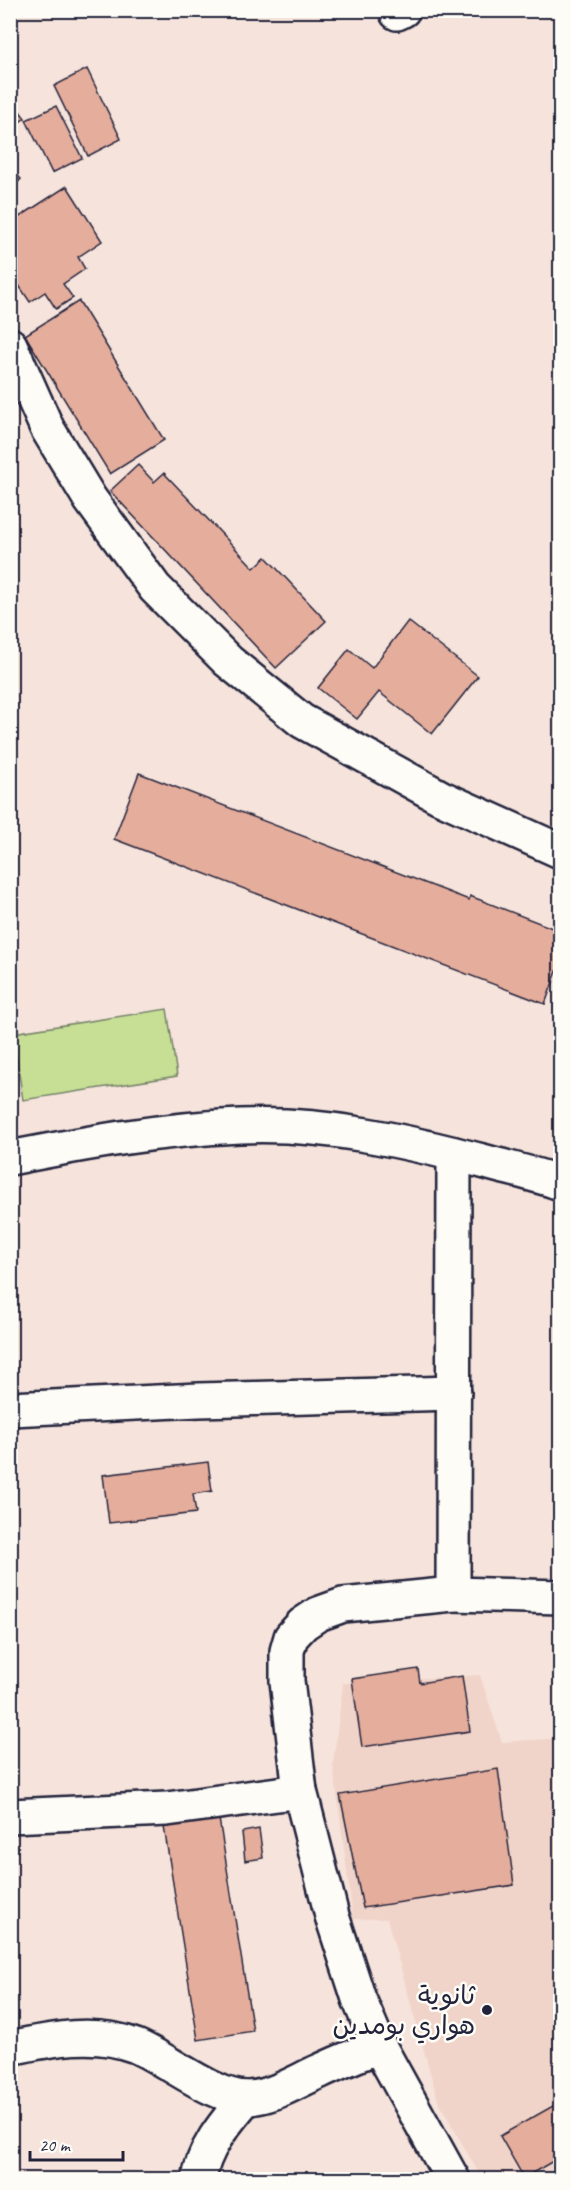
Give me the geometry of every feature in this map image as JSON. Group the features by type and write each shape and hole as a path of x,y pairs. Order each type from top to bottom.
{"street":[{"path":"10,345 47,428 90,499 154,588 228,661 312,727 440,797 561,851"},
{"path":"10,1158 154,1133 241,1125 315,1127 374,1136 454,1154 561,1183"},
{"path":"453,1594 454,1154"},
{"path":"10,1409 199,1400 454,1393"},
{"path":"453,2180 379,2046 359,2000 332,1916 300,1791 287,1681 287,1651 291,1637 303,1624 318,1614 343,1605 453,1594 561,1597"},
{"path":"10,1816 167,1809 300,1791"},
{"path":"10,2048 72,2036 108,2038 136,2046 211,2087 246,2098 282,2089 379,2046"},
{"path":"199,2180 210,2146 246,2098"}],"shaded area":[{"name":"ثانوية هواري بومدين","path":"480,1675 502,1742 560,1738 560,2179 482,2179 438,2101 387,1919 353,1919 333,1764 343,1683"}],"green space":[{"path":"167,1009 177,1076 23,1100 13,1033"}],"building":[{"path":"87,69 121,139 88,156 54,86"},
{"path":"10,98 25,118 10,129"},
{"path":"56,106 82,158 52,173 26,120"},
{"path":"14,172 21,179 10,191 10,175"},
{"path":"67,186 102,241 78,257 85,269 63,284 73,298 56,309 45,292 30,302 10,272 10,223"},
{"path":"79,301 164,440 110,474 25,335"},
{"path":"138,465 154,482 164,473 254,568 266,557 326,621 276,668 110,491"},
{"path":"408,621 478,676 432,734 379,692 357,719 318,688 349,649 372,668"},
{"path":"139,773 469,900 470,896 560,931 560,963 545,1004 114,839"},
{"path":"208,1462 212,1491 193,1494 196,1513 109,1523 103,1475"},
{"path":"418,1669 420,1683 462,1676 470,1731 362,1747 352,1679"},
{"path":"498,1769 514,1885 363,1908 340,1795"},
{"path":"216,1800 253,2031 198,2040 161,1808"},
{"path":"259,1829 263,1858 245,1861 242,1832"},
{"path":"560,2102 560,2157 524,2178 500,2136"}],"place":[{"name":"ثانوية هواري بومدين","path":"487,2010"}]}
